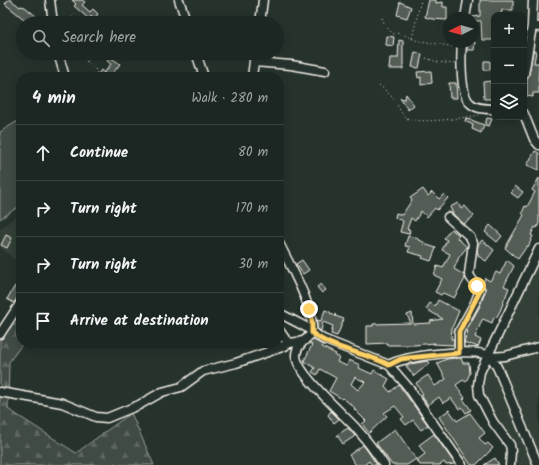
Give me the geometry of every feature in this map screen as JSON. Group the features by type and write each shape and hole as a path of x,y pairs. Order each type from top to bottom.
{"street":[{"path":"50,0 52,16"},
{"path":"179,0 184,16"},
{"path":"261,16 263,0"},
{"path":"466,12 468,0"},
{"path":"527,61 535,27 533,0"},
{"path":"462,48 464,89 467,100 476,107 491,109"},
{"path":"60,60 64,72"},
{"path":"198,60 202,72"},
{"path":"253,72 254,62 291,65 325,71"},
{"path":"526,120 534,139 539,145"},
{"path":"448,217 470,237 474,243 469,274 480,290 475,303 459,332 459,353"},
{"path":"510,465 510,445 493,422 479,396 478,385 480,372 489,357 539,249"},
{"path":"284,253 307,301 312,322 312,333 298,348 296,354 297,360 301,368 318,390 354,427 384,465"},
{"path":"0,334 16,310"},
{"path":"284,316 304,326 327,342 389,365 408,387 462,465"},
{"path":"284,337 289,344"},
{"path":"284,346 305,340"},
{"path":"284,344 289,344"},
{"path":"0,392 62,403 96,417 108,418 139,405 162,392 181,387 203,371 242,362 279,348"},
{"path":"389,365 401,359 408,358 459,353 489,357 505,356 539,348"},
{"path":"489,357 498,369 538,465"}],"path":[{"path":"412,39 421,0"},
{"path":"73,16 76,13"},
{"path":"382,18 391,33 405,35 412,39 443,43"},
{"path":"426,58 437,62 462,66"},
{"path":"85,60 96,69 97,72"},
{"path":"379,85 394,99 405,116 412,120 421,121 480,115"}],"shaded area":[{"path":"16,216 16,261 0,247 0,229"},
{"path":"539,252 539,465 512,465 503,434 480,388 494,351"}],"green space":[{"path":"16,122 16,208 0,219 0,132"},
{"path":"16,324 16,348 19,348 9,362 8,409 76,453 131,413 154,465 0,465 0,329 6,331"}],"building":[{"path":"8,0 11,0 20,7 25,7 36,16 20,16 5,4"},
{"path":"72,0 82,0 85,2 82,5 90,12 93,9 98,14 96,16 86,16 74,6 76,4"},
{"path":"429,0 436,0 436,3 443,2 443,7 447,7 447,12 443,12 443,20 425,17"},
{"path":"480,0 513,0 513,10 491,12 491,40 482,40 481,21 479,21"},
{"path":"400,2 411,7 407,18 397,15"},
{"path":"387,36 394,37 393,46 386,45"},
{"path":"399,40 403,41 403,69 389,69 390,58 398,58"},
{"path":"467,48 474,48 474,50 467,50"},
{"path":"533,51 536,51 534,63 539,63 539,93 533,93 533,97 527,96 527,78 529,75"},
{"path":"415,52 422,54 419,68 412,67"},
{"path":"114,60 120,64 114,72 105,72 111,64 107,61"},
{"path":"484,61 490,61 490,70 484,70"},
{"path":"431,71 432,83 421,85 421,77 418,78 417,72"},
{"path":"491,81 491,99 484,99 483,82"},
{"path":"449,83 456,83 457,98 450,98"},
{"path":"406,94 414,105 408,110 400,98 405,99"},
{"path":"466,118 484,125 481,133 472,129 473,125 465,121"},
{"path":"487,118 491,119 489,126 485,125"},
{"path":"535,151 539,153 539,170 527,165"},
{"path":"539,178 539,223 531,235 533,236 528,247 527,246 518,259 505,248 524,215 522,213 535,192 532,190"},
{"path":"515,186 523,192 518,198 511,193"},
{"path":"423,189 428,196 432,192 439,199 444,194 448,198 437,210 435,208 427,217 421,211 415,221 411,218 407,229 410,230 409,234 400,232 403,221 395,218 396,213 402,215 412,200 410,198"},
{"path":"458,203 461,209 465,206 474,216 464,224 453,214 450,207"},
{"path":"490,225 502,236 497,242 485,232"},
{"path":"451,229 459,235 457,238 467,247 459,257 454,269 464,275 465,279 454,298 443,293 441,295 435,292 442,279 434,275 437,266 443,268 450,254 442,250 447,240 444,238"},
{"path":"6,235 12,238 7,248 1,245"},
{"path":"408,236 416,238 425,243 424,244 436,248 431,261 422,258 423,256 408,252 410,247 405,246"},
{"path":"482,240 494,250 486,261 478,256 479,254 477,253 478,245"},
{"path":"302,260 309,270 303,274 296,264"},
{"path":"507,260 514,266 504,286 509,288 500,311 496,318 494,317 492,323 483,319 482,320 475,337 481,340 478,347 464,343 468,331 466,331 480,306 485,292 485,287 482,284 485,278 490,281 496,272 500,274"},
{"path":"321,284 326,290 322,293 317,287"},
{"path":"15,286 16,287 16,300 14,303 7,299"},
{"path":"438,300 459,311 452,328 451,339 454,339 454,345 433,344 435,343 414,345 387,345 387,343 367,344 367,326 373,326 373,324 411,323 407,315 412,313 413,324 431,323 430,321 443,319 426,309 430,303 435,306"},
{"path":"325,310 344,319 337,336 331,334 333,326 323,322 321,331 317,329 317,320 321,321"},
{"path":"313,340 323,345 322,347 339,357 337,362 347,366 349,360 360,365 359,368 372,374 374,370 389,379 385,386 390,392 399,385 428,425 421,430 413,420 406,425 401,419 404,417 395,406 384,413 387,416 369,433 362,424 366,421 354,409 355,408 343,398 342,399 329,391 336,378 320,369 317,375 312,372 315,368 304,361 312,345 309,343","holes":["355,377 365,382 358,390 351,384"]},
{"path":"461,358 463,363 469,363 470,373 466,382 463,380 456,385 465,398 463,399 471,410 466,413 462,407 459,409 451,398 443,403 439,397 428,405 421,395 423,394 416,383 428,375 435,386 446,379 437,363 447,359"},
{"path":"428,361 430,363 414,376 406,366 410,364"},
{"path":"449,410 457,421 470,413 485,433 479,438 485,445 488,443 493,448 476,465 471,465 439,417"},
{"path":"331,411 339,419 334,423 328,415"},
{"path":"348,428 355,436 343,444 337,435"},
{"path":"395,429 416,459 407,465 392,465 376,443"},
{"path":"434,434 455,464 446,465 444,462 440,465 420,465 417,460 425,454 419,445"},
{"path":"363,445 377,465 372,465 369,461 364,465 356,465 349,455"},
{"path":"495,458 499,465 484,465"}],"route":[{"path":"309,309 313,328 312,333 323,340 374,358 389,365 401,359 424,355 459,353 459,332 479,293 480,290 477,286"}]}
